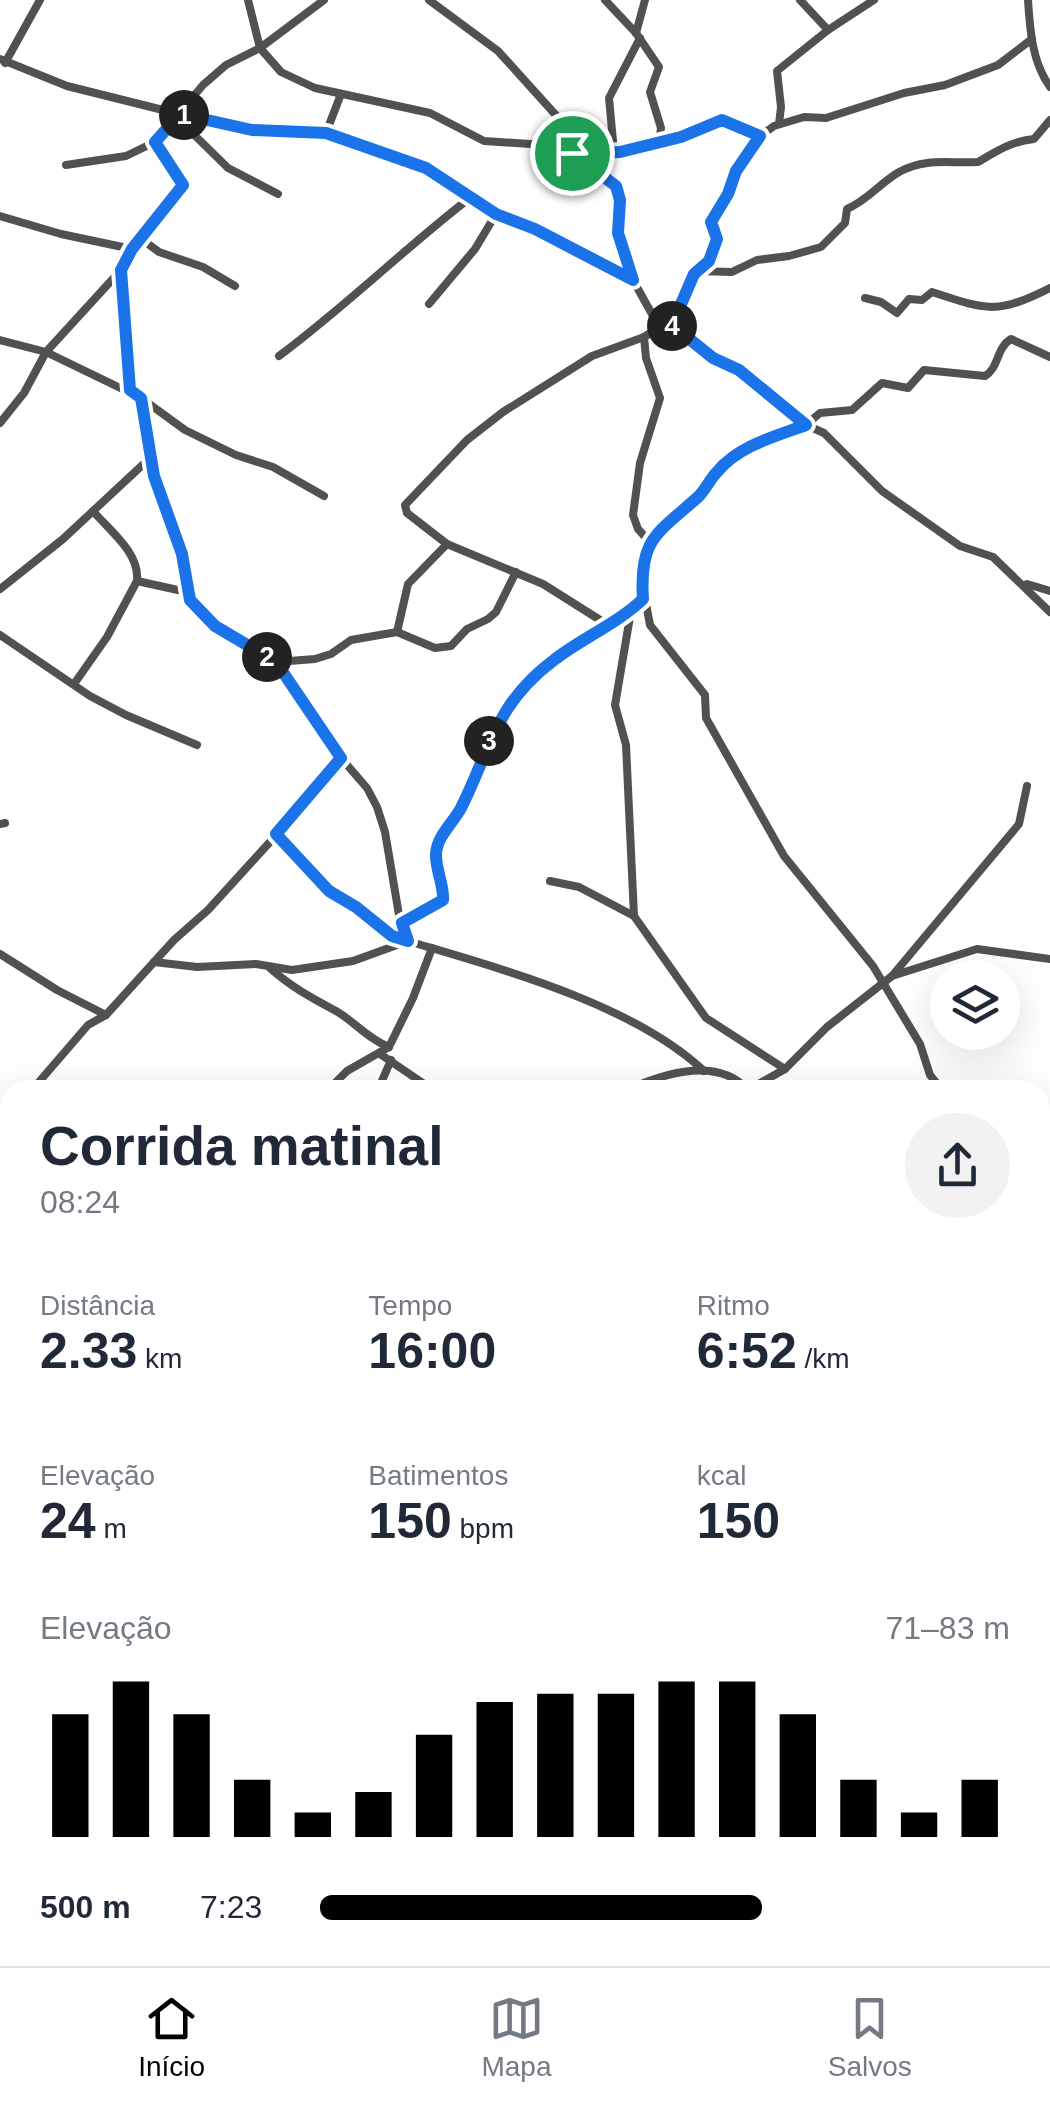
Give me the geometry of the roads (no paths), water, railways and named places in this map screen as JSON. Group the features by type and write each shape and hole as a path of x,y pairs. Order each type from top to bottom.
{"street":[{"path":"40,0 2,61 67,86 178,116 252,130 326,133 426,168 496,214 535,229 633,280"},
{"path":"248,0 260,48 281,72 315,88 430,113 484,141 546,145 572,153 614,152 659,142 722,120 760,136"},
{"path":"66,164 126,156 155,142 226,65 260,48 324,0"},
{"path":"429,0 498,51 590,153"},
{"path":"605,0 638,35 660,70 650,92 661,128 659,142"},
{"path":"614,152 609,98 638,35 645,0"},
{"path":"800,0 828,30"},
{"path":"779,124 777,71 874,0"},
{"path":"1028,0 1040,72 1050,87"},
{"path":"672,325 697,271 709,261 717,239 712,218 728,194 736,171 760,136 779,124 808,116 826,118 945,84 998,65 1032,39"},
{"path":"326,133 341,94"},
{"path":"178,116 228,168 278,194"},
{"path":"697,271 732,272 757,260 821,247 845,223 847,209 866,200 898,173 940,160 978,162 1020,140 1034,139 1050,120"},
{"path":"0,424 24,393 46,352 121,270 140,238 183,185 155,142"},
{"path":"572,153 616,186 620,200 618,233 633,280 658,325"},
{"path":"279,356 341,309 427,230 471,197"},
{"path":"429,304 475,249 496,214"},
{"path":"0,216 132,249"},
{"path":"140,238 159,252 203,267 235,286"},
{"path":"121,270 130,390"},
{"path":"865,298 898,313 909,299 922,300 932,292 988,309 1050,289"},
{"path":"608,624 544,584 447,544 407,513 405,505 467,440 503,412 592,356 644,337 658,325 672,325 713,358 739,370 806,425 824,433 882,490 960,546 993,557 1050,612"},
{"path":"644,337 645,354 660,398 640,463 632,514 649,541"},
{"path":"933,1080 920,1044 861,948 784,856 706,718 704,695 655,635 643,599 642,572 649,541 698,496 717,470 757,443 806,425 820,413 852,410 882,383 908,388 924,370 985,376 991,373 1000,350 1011,338 1050,357"},
{"path":"0,340 46,352 130,390 185,430 236,456 273,467 324,496"},
{"path":"141,398 160,500 182,554 190,600 215,626 276,662 341,758 367,788 378,807 408,941"},
{"path":"0,589 93,512 150,458"},
{"path":"74,684 107,637 138,571 131,555 93,512"},
{"path":"396,632 408,584 447,544"},
{"path":"276,662 315,659 331,654 351,640 396,632 435,648 451,646 468,629 496,612 516,572"},
{"path":"136,581 188,592"},
{"path":"1023,583 1050,591"},
{"path":"402,923 443,900 436,856 438,844 460,808 494,728 508,708 554,660 643,599"},
{"path":"632,610 615,706 626,745 634,916"},
{"path":"0,636 126,715 197,744"},
{"path":"41,1080 88,1025 106,1014 208,910 341,758"},
{"path":"766,1080 785,1069 827,1026 892,976 1019,824 1027,786"},
{"path":"276,834 329,891 392,936 606,1009 684,1053 704,1071"},
{"path":"550,880 579,888 634,916 702,1014 738,1042 785,1069"},
{"path":"154,962 197,967 256,964 292,970 353,961 408,941"},
{"path":"339,1080 388,1047 432,948"},
{"path":"892,976 977,950 1050,959"},
{"path":"0,954 57,990 106,1014"},
{"path":"270,968 289,986 338,1012 372,1040 388,1047"},
{"path":"380,1054 420,1080"},
{"path":"382,1080 391,1060"},
{"path":"653,1080 672,1073 704,1071 736,1080"}]}
